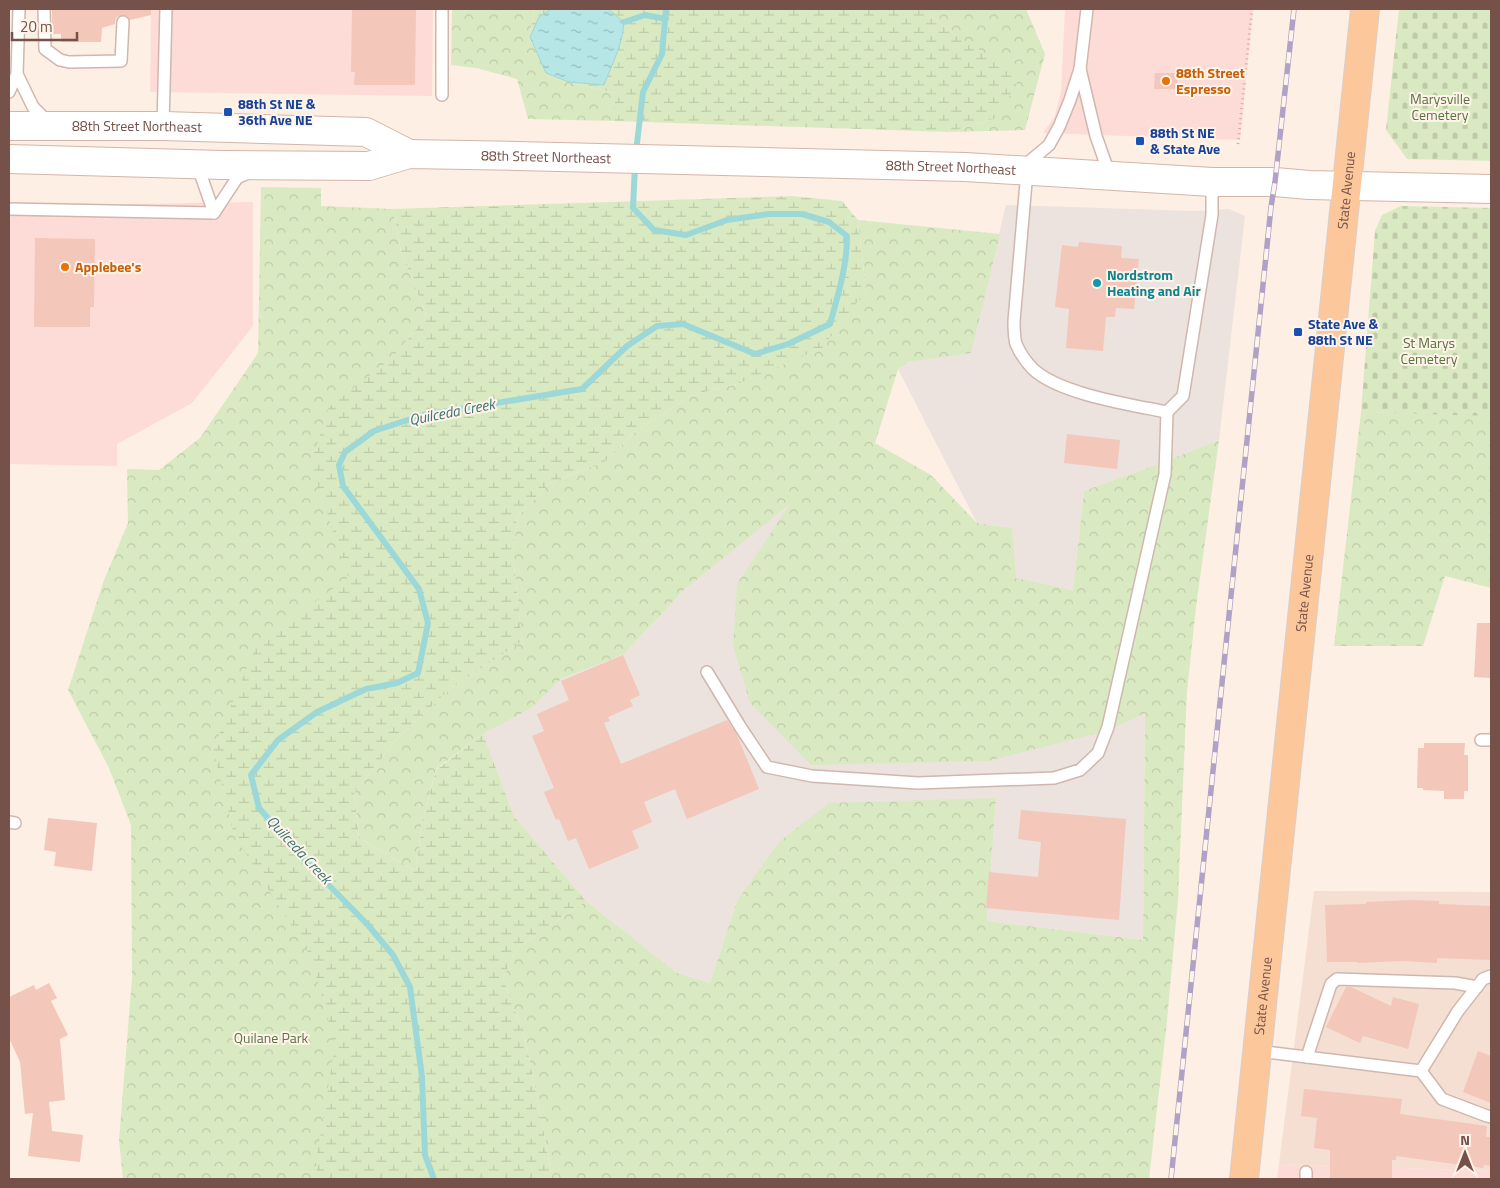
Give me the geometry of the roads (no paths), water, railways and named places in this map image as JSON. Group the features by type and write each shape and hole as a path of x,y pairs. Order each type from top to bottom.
{"main road":[{"name":"State Avenue","path":"1244,1179 1365,9"},
{"name":"88th Street Northeast","path":"9,126 163,126 366,132 408,154"},
{"path":"40,159 58,147 86,144 157,145 163,126"},
{"path":"197,164 215,147 275,147 297,129"},
{"name":"88th Street Northeast","path":"9,159 369,166 408,154 517,156 965,167 1212,182 1491,188"}],"lane":[{"path":"9,92 17,74 19,9"},
{"path":"44,9 45,49 60,60 69,62 121,61 123,22"},
{"path":"163,126 166,9"},
{"path":"442,9 442,95"},
{"path":"1087,9 1080,69 1059,127 1049,145 1023,170 1014,321 1015,342 1022,355 1034,370 1058,384 1094,397 1167,412"},
{"path":"1080,69 1096,136 1110,176"},
{"path":"17,74 33,107 51,126"},
{"path":"197,164 214,213"},
{"path":"214,213 237,178 265,165"},
{"path":"708,672 741,728 768,767 812,776 918,783 1054,778 1080,770 1098,753 1108,727 1165,474 1167,412 1183,396 1212,215 1212,182"},
{"path":"9,209 214,213"},
{"path":"1421,1071 1458,1011 1483,979 1491,976"},
{"path":"1307,1057 1331,984 1337,979 1455,983 1477,987"},
{"path":"1258,1052 1421,1071 1442,1099 1491,1116"}],"water":[{"path":"551,9 608,9 624,22 619,46 604,85 569,82 546,73 530,37 539,17"}],"waterway":[{"name":"Quilceda Creek","path":"636,152 643,92 662,54 666,9"},
{"path":"624,22 645,15 666,19"},
{"name":"Quilceda Creek","path":"434,1179 425,1155 422,1077 410,987 393,955 368,925 314,870 259,808 251,775 278,740 317,712 366,689 397,683 418,673 428,623 419,589 343,486 339,465 345,452 374,431 423,415 582,389 627,346 657,326 683,324 755,354 788,344 830,324 844,270 847,236 829,222 802,214 769,214 727,220 686,235 654,230 633,208 635,165"}],"railway":[{"path":"1171,1179 1271,207 1294,9"}],"place":[{"name":"88th Street Espresso","path":"1166,81"},
{"name":"88th St NE & 36th Ave NE","path":"228,112"},
{"name":"88th St NE & State Ave","path":"1140,141"},
{"name":"Applebee's","path":"65,267"},
{"name":"Nordstrom Heating and Air","path":"1097,283"},
{"name":"State Ave & 88th St NE","path":"1298,332"}],"park label":[{"name":"Marysville Cemetery","path":"1440,108"},
{"name":"St Marys Cemetery","path":"1429,352"},
{"name":"Quilane Park","path":"271,1038"}]}
